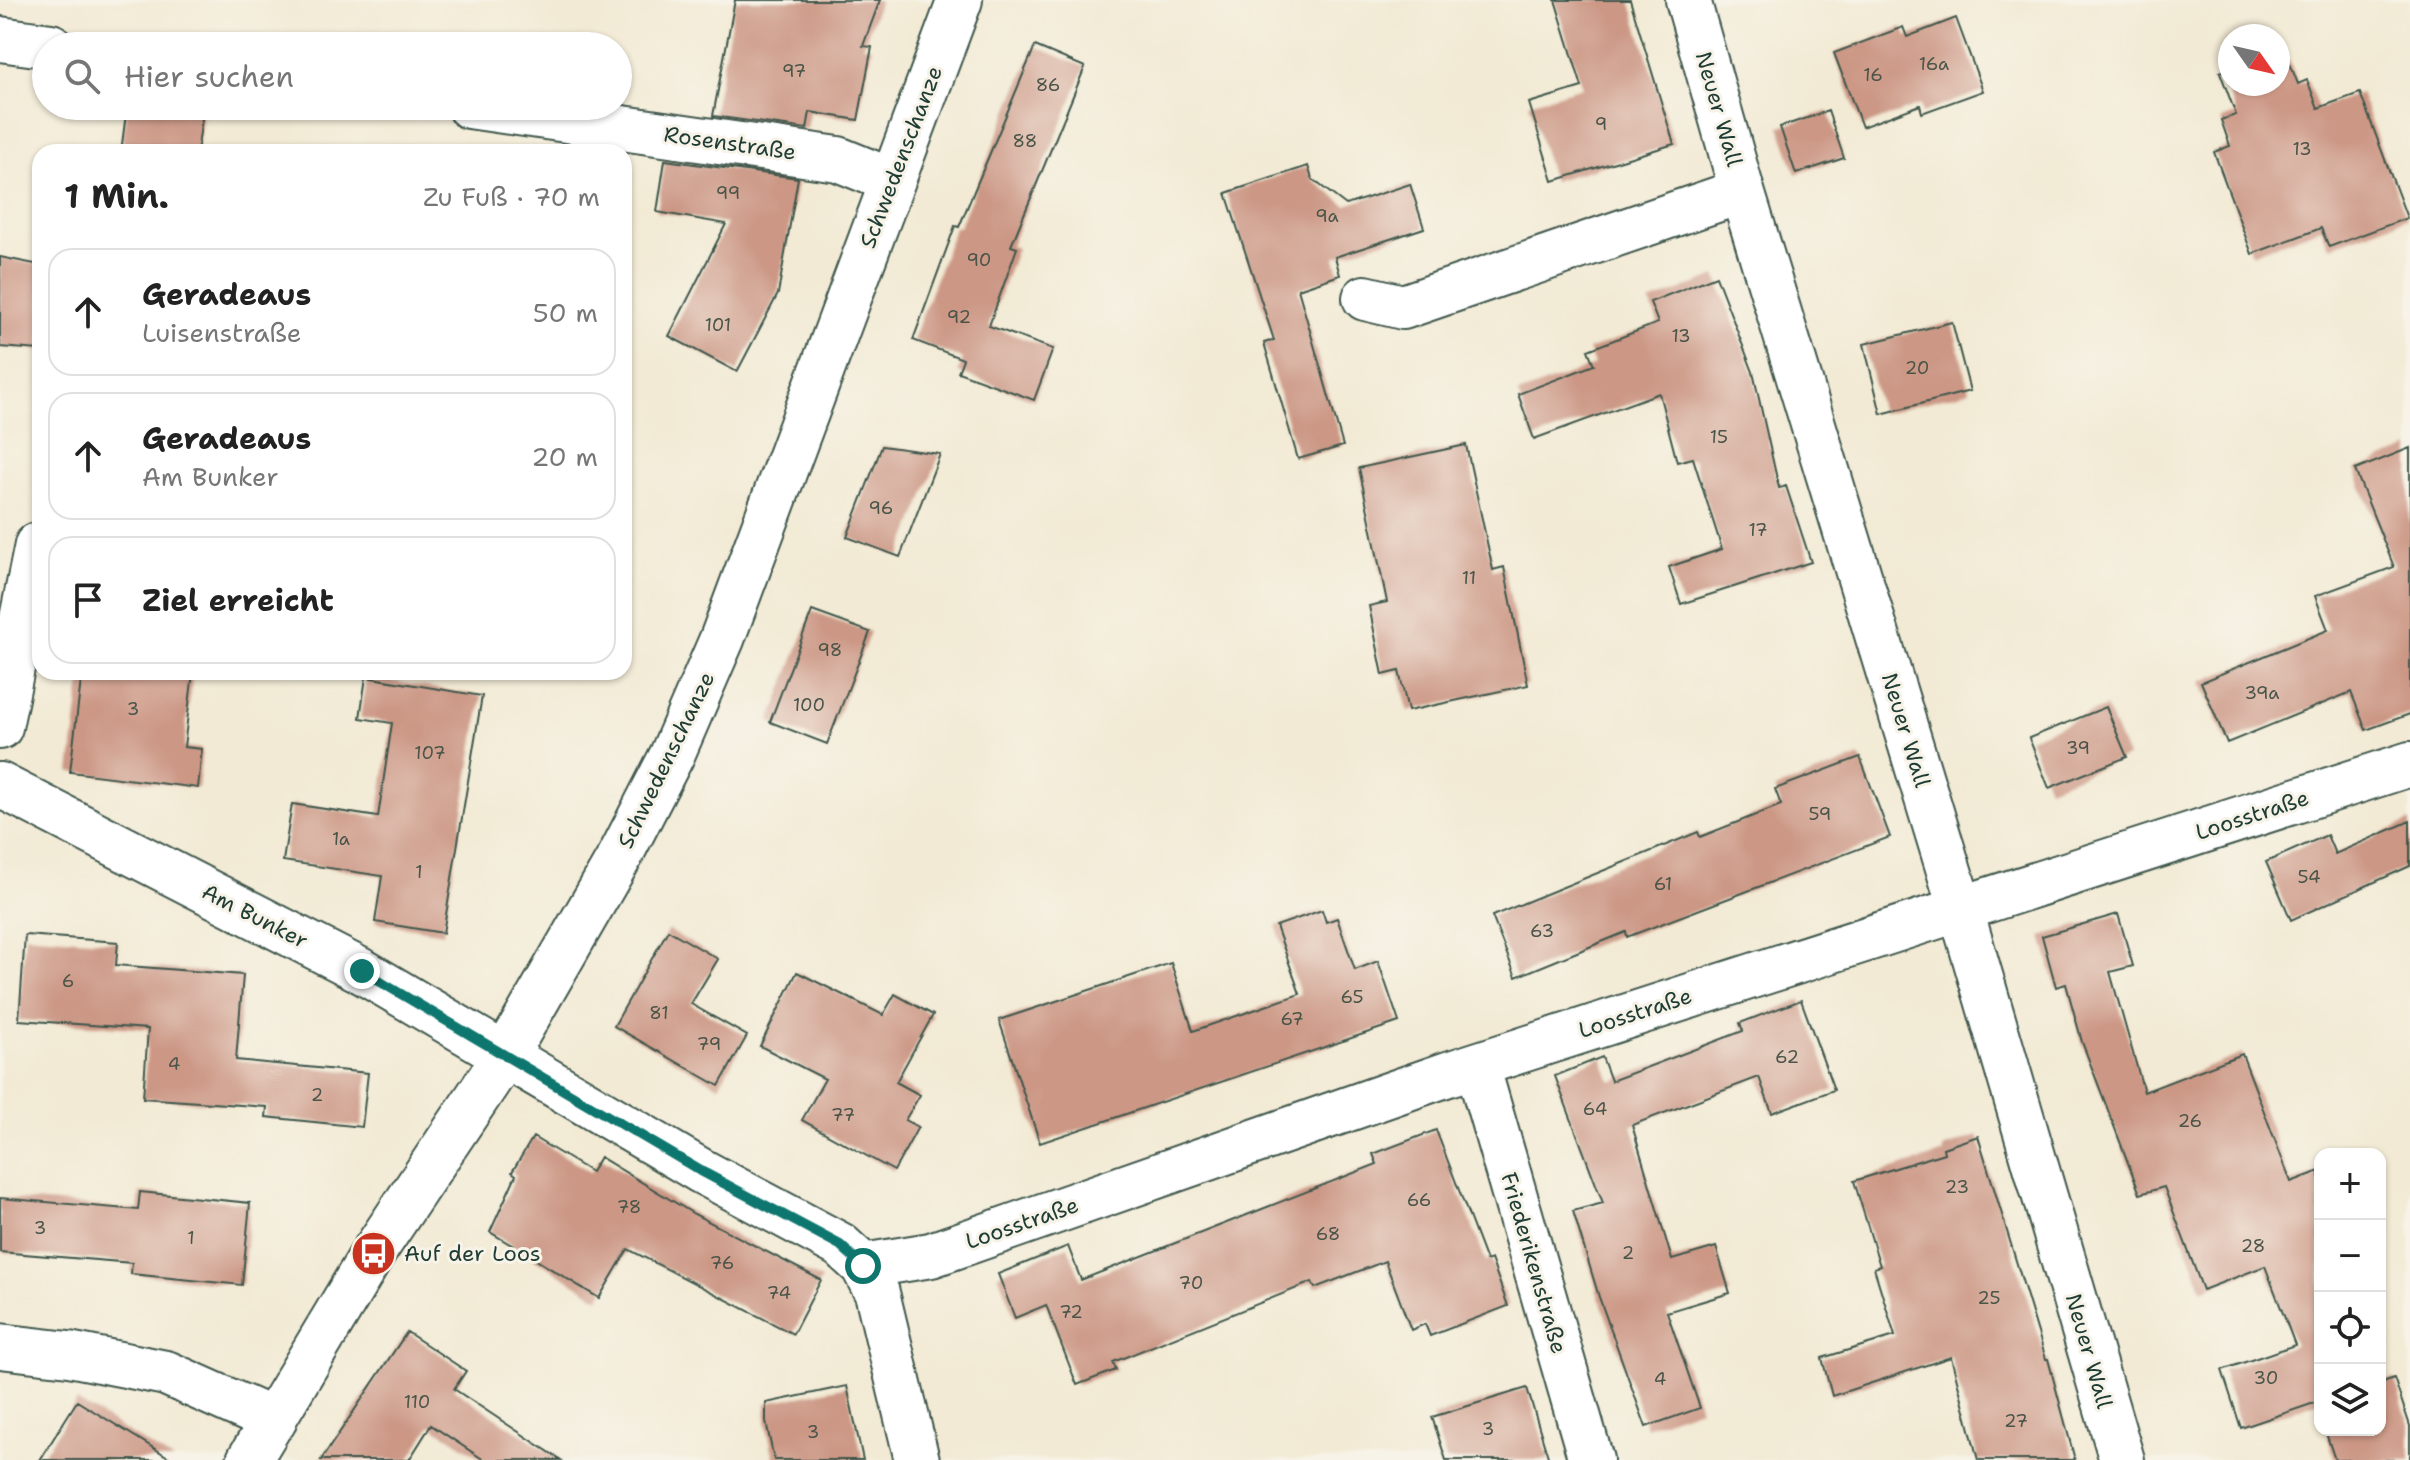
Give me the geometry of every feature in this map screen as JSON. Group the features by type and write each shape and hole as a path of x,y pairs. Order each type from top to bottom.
{"street":[{"name":"Schwedenschanze","path":"249,1460 373,1253 505,1056 619,858 678,741 722,639 960,0"},
{"name":"Neuer Wall","path":"1688,0 1742,191 1960,907 2122,1460"},
{"path":"0,39 32,43"},
{"name":"Rosenstraße","path":"566,120 838,159 892,181"},
{"path":"1365,298 1403,307 1742,191"},
{"path":"0,727 32,570"},
{"name":"Loosstraße","path":"863,1266 931,1255 1477,1065 2410,764"},
{"name":"Am Bunker","path":"0,785 362,971 701,1171 840,1245 863,1266"},
{"name":"Friederikenstraße","path":"1477,1065 1591,1460"},
{"path":"863,1266 877,1293 917,1460"},
{"path":"0,1346 69,1354 166,1373 274,1421"}],"building":[{"path":"735,0 880,0 863,46 872,47 858,120 810,112 807,129 713,116"},
{"path":"1555,0 1630,0 1674,144 1553,181 1529,103 1582,87"},
{"path":"1956,18 1983,91 1922,113 1920,105 1862,127 1834,53 1903,27 1907,37"},
{"path":"1035,46 1085,67 1011,246 1017,248 989,326 1053,349 1034,400 958,372 963,359 913,340 955,226 959,227"},
{"path":"2290,63 2298,84 2307,80 2318,108 2360,93 2407,218 2329,247 2321,228 2252,254 2214,152 2230,146 2221,120 2236,115 2229,96 2290,96"},
{"path":"1828,111 1844,158 1796,174 1780,127"},
{"path":"125,120 202,120 198,144 122,144"},
{"path":"665,160 798,178 778,294 737,372 669,336 726,224 657,212"},
{"path":"1308,166 1312,179 1346,205 1410,184 1424,228 1335,257 1340,275 1298,289 1343,446 1298,459 1264,343 1274,340 1226,193"},
{"path":"0,257 32,263 32,349 0,347"},
{"path":"1716,276 1753,372 1779,488 1786,486 1811,562 1681,604 1669,567 1722,549 1693,458 1677,462 1659,393 1534,439 1518,394 1594,365 1588,350 1658,323 1650,302"},
{"path":"1952,322 1970,391 1881,414 1864,344"},
{"path":"1466,445 1493,570 1504,567 1528,685 1408,711 1399,671 1383,675 1369,606 1387,602 1359,468"},
{"path":"882,446 940,454 900,557 847,537"},
{"path":"2410,448 2410,714 2366,730 2351,692 2227,743 2201,682 2328,630 2315,596 2394,567 2355,470"},
{"path":"812,611 870,632 827,744 770,722"},
{"path":"81,680 192,680 184,747 202,749 198,788 70,772"},
{"path":"366,680 384,680 482,696 443,933 375,922 382,876 283,861 292,804 378,817 392,723 360,718"},
{"path":"2106,707 2127,757 2049,788 2029,738"},
{"path":"1860,757 1890,837 1627,937 1626,932 1516,977 1492,916 1698,832 1700,837 1781,805 1775,789"},
{"path":"2410,821 2410,866 2291,920 2266,862 2327,835 2335,854"},
{"path":"1322,910 1326,922 1337,918 1355,970 1378,961 1399,1022 1040,1143 999,1020 1171,963 1193,1031 1300,994 1276,926"},
{"path":"2118,914 2133,966 2110,972 2144,1092 2242,1054 2291,1182 2314,1173 2314,1403 2241,1428 2222,1370 2295,1345 2265,1266 2203,1290 2164,1187 2140,1194 2082,1042 2066,984 2056,987 2042,936"},
{"path":"668,930 718,959 691,1004 747,1036 719,1086 614,1026"},
{"path":"25,935 118,942 116,965 243,975 236,1060 368,1073 362,1127 266,1117 267,1107 143,1098 148,1029 19,1020"},
{"path":"797,972 883,1015 895,994 933,1015 896,1082 920,1095 905,1120 918,1127 894,1171 802,1120 825,1079 760,1046"},
{"path":"1801,1000 1834,1090 1772,1113 1759,1077 1632,1125 1672,1260 1716,1247 1730,1293 1667,1312 1700,1408 1646,1427 1599,1297 1573,1211 1603,1203 1555,1076 1602,1057 1611,1081 1743,1031 1740,1023"},
{"path":"1436,1130 1486,1261 1491,1259 1508,1306 1430,1336 1425,1324 1411,1330 1385,1261 1315,1288 1312,1282 1113,1362 1116,1370 1077,1385 1046,1305 1015,1318 998,1274 1068,1246 1081,1280 1377,1164 1373,1154"},
{"path":"1978,1136 2048,1359 2075,1460 1978,1460 1951,1357 1832,1396 1822,1358 1895,1336 1874,1268 1880,1266 1854,1181 1944,1153 1943,1148"},
{"path":"533,1137 591,1172 600,1157 694,1214 821,1280 793,1334 628,1249 599,1298 490,1232 516,1175 512,1172"},
{"path":"140,1192 250,1203 242,1285 131,1274 132,1263 0,1252 0,1198 138,1210"},
{"path":"407,1332 466,1371 454,1389 561,1460 484,1460 431,1425 409,1460 321,1460"},
{"path":"2394,1378 2410,1426 2410,1460 2335,1460 2327,1436 2386,1436 2386,1381"},
{"path":"847,1386 863,1460 774,1460 766,1421 766,1403"},
{"path":"1527,1388 1549,1460 1446,1460 1432,1417"},
{"path":"77,1401 173,1460 40,1460"}],"place":[{"name":"Auf der Loos","path":"373,1253"}],"route":[{"path":"362,971 701,1171 840,1245 863,1266"}]}
